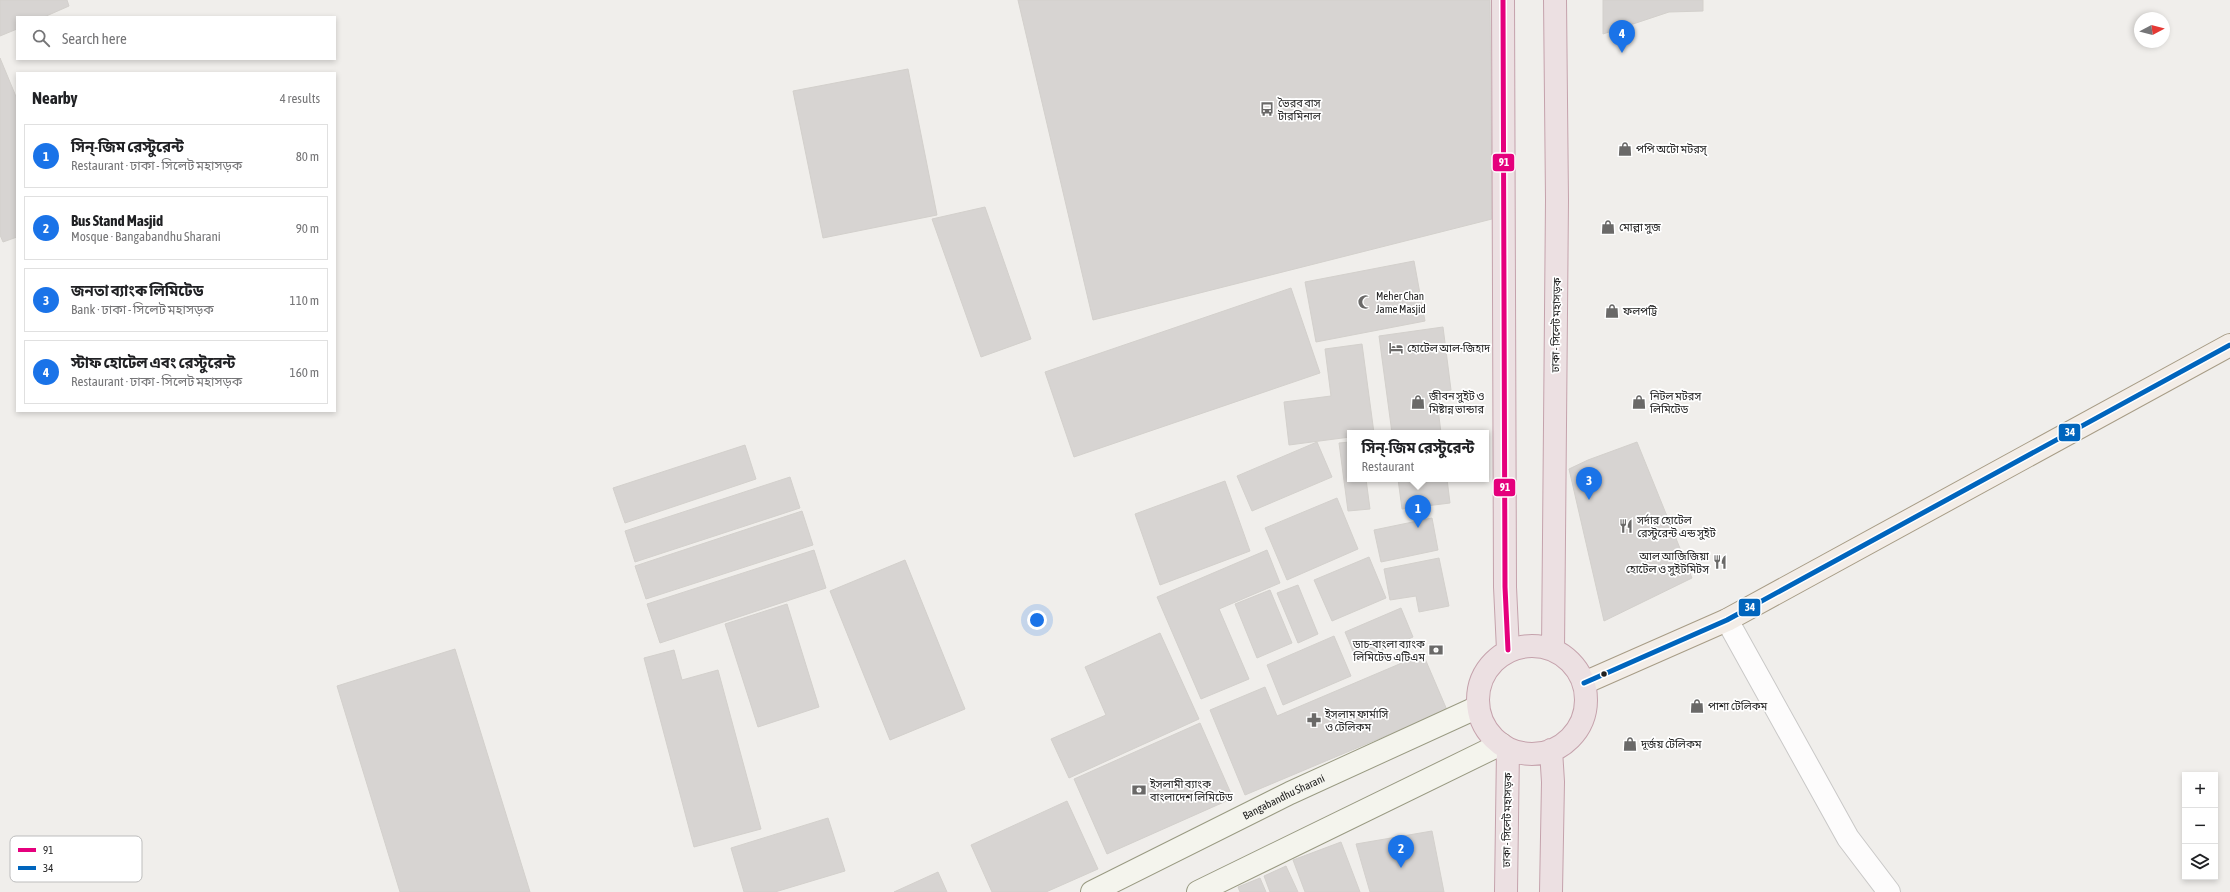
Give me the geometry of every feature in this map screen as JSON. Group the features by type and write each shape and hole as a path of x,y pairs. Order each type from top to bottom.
{"highway":[{"path":"1503,0 1505,587 1508,650"},
{"name":"ঢাকা - সিলেট মহাসড়ক","path":"1553,650 1557,200 1555,0"},
{"path":"1524,646 1542,646 1553,650 1571,662 1584,683 1585,710 1579,726 1569,740 1551,750 1533,754 1522,754 1504,746 1492,737 1482,723 1478,707 1478,690 1484,674 1494,660 1508,650 1524,646"},
{"name":"ঢাকা - সিলেট মহাসড়ক","path":"1504,746 1506,892"},
{"path":"1551,750 1553,782 1551,892"}],"main road":[{"path":"1584,683 1727,620 2230,345"}],"street":[{"path":"1727,620 1848,838 1889,892"},
{"name":"Bangabandhu Sharani","path":"1092,892 1290,793 1478,707"},
{"path":"1198,892 1504,746"}],"building":[{"path":"0,0 67,0 69,6 46,16 16,16 16,29 0,36"},
{"name":"ভৈরব বাস টারমিনাল","path":"1018,0 1490,0 1492,219 1093,320"},
{"path":"1603,0 1703,0 1703,11 1669,12 1603,34"},
{"path":"0,58 16,97 16,237 3,242 0,235"},
{"path":"908,69 937,215 823,238 793,91"},
{"path":"985,207 1031,339 981,357 932,219"},
{"name":"Meher Chan Jame Masjid","path":"1414,261 1425,321 1316,342 1305,282"},
{"path":"1291,288 1320,373 1074,457 1045,372"},
{"path":"1443,327 1451,390 1436,392 1441,430 1392,430 1379,336"},
{"path":"1362,344 1374,430 1347,430 1347,437 1289,445 1284,402 1331,396 1325,349"},
{"path":"1317,442 1332,477 1252,511 1237,476"},
{"path":"1347,442 1347,482 1366,482 1370,509 1348,511 1339,443"},
{"name":"সর্দার হোটেল রেস্টুরেন্ট এন্ড সুইট","path":"1637,442 1692,578 1604,621 1569,469 1588,460"},
{"path":"745,445 756,479 625,523 613,488"},
{"path":"790,477 800,508 635,562 625,531"},
{"path":"1225,481 1250,551 1160,585 1135,514"},
{"path":"1398,482 1447,482 1450,503 1402,509"},
{"path":"1337,498 1358,549 1287,580 1265,528"},
{"path":"802,511 813,545 646,599 635,566"},
{"path":"1432,518 1438,550 1381,562 1374,530"},
{"path":"814,550 826,588 660,643 647,604"},
{"path":"1267,550 1280,583 1219,609 1249,679 1201,699 1157,597"},
{"path":"1369,557 1386,598 1332,621 1314,580"},
{"path":"1439,558 1449,606 1419,612 1416,596 1390,600 1384,569"},
{"path":"905,560 965,709 890,740 830,591"},
{"path":"1298,585 1318,634 1298,643 1277,593"},
{"path":"1270,590 1292,643 1257,658 1235,604"},
{"path":"787,604 819,707 758,727 725,624"},
{"path":"1401,608 1413,637 1357,661 1345,632"},
{"path":"1160,633 1199,719 1069,778 1051,739 1106,715 1085,667"},
{"path":"1334,636 1351,676 1283,705 1267,665"},
{"path":"455,649 530,892 400,892 337,686"},
{"path":"674,650 682,680 718,670 761,829 694,847 644,658"},
{"path":"1423,654 1447,710 1245,795 1210,710 1265,687 1277,716"},
{"path":"1200,723 1233,798 1107,854 1074,779"},
{"path":"1067,801 1098,869 1046,892 992,892 971,845"},
{"path":"828,818 845,871 775,892 744,892 731,848"},
{"path":"1432,831 1444,892 1370,892 1356,844"},
{"path":"1341,842 1360,892 1305,892 1293,860"},
{"path":"1286,866 1298,892 1270,892 1264,876"},
{"path":"938,872 947,892 894,892"},
{"path":"1260,878 1266,892 1240,892 1238,887"}],"transit line":[{"name":"91","path":"1503,0 1505,587 1508,650"},
{"name":"34","path":"1584,683 1727,620 2230,345"}],"place":[{"name":"স্টাফ হোটেল এবং রেস্টুরেন্ট","path":"1622,53"},
{"name":"ভৈরব বাস টারমিনাল","path":"1267,109"},
{"name":"পপি অটো মটরস্","path":"1625,149"},
{"name":"মোল্লা সুজ","path":"1608,227"},
{"name":"Meher Chan Jame Masjid","path":"1365,302"},
{"name":"ফলপট্টি","path":"1612,311"},
{"name":"হোটেল আল-জিহাদ","path":"1396,348"},
{"name":"জীবন সুইট ও মিষ্টান্ন ভান্ডার","path":"1418,402"},
{"name":"নিটল মটরস লিমিটেড","path":"1639,402"},
{"name":"জনতা ব্যাংক লিমিটেড","path":"1589,500"},
{"name":"সর্দার হোটেল রেস্টুরেন্ট এন্ড সুইট","path":"1626,526"},
{"name":"সিন্-জিম রেস্টুরেন্ট","path":"1418,528"},
{"name":"আল আজিজিয়া হোটেল ও সুইটমিটস","path":"1720,562"},
{"name":"ডাচ-বাংলা ব্যাংক লিমিটেড এটিএম","path":"1436,650"},
{"name":"পাশা টেলিকম","path":"1697,706"},
{"name":"ইসলাম ফার্মাসি ও টেলিকম","path":"1314,720"},
{"name":"দূর্জয় টেলিকম","path":"1630,744"},
{"name":"ইসলামী ব্যাংক বাংলাদেশ লিমিটেড","path":"1139,790"},
{"name":"Bus Stand Masjid","path":"1401,868"}]}
